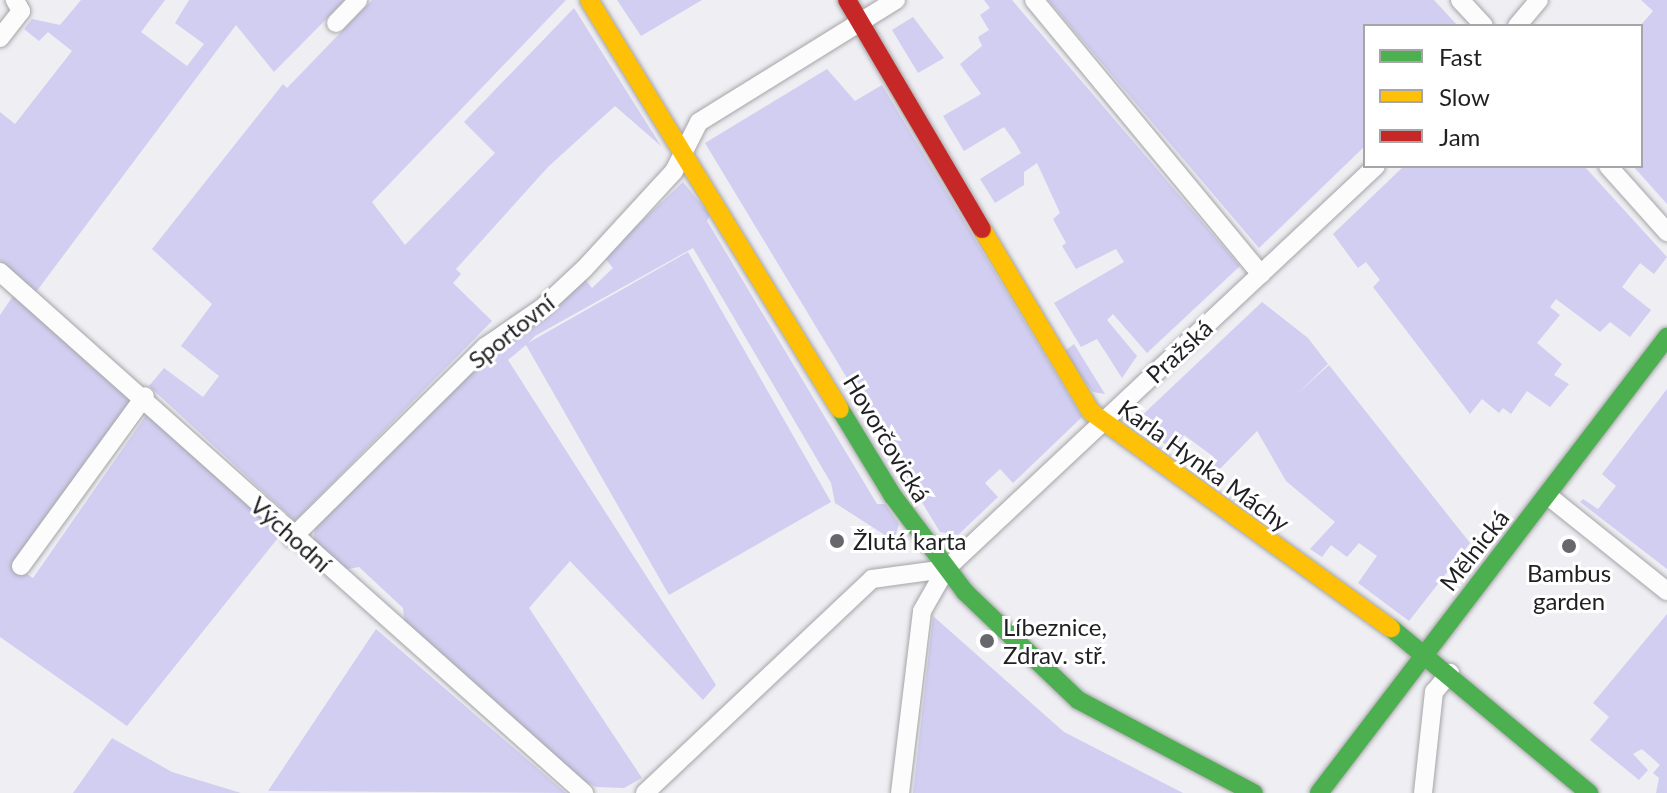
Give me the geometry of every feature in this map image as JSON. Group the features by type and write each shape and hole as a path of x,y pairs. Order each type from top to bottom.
{"street":[{"path":"0,38 21,11 15,0"},
{"path":"336,23 358,0"},
{"name":"Hovorčovická","path":"589,0 683,147 893,496 946,569 1000,631 1078,700 1254,793"},
{"name":"Karla Hynka Máchy","path":"847,0 1102,424 1425,652 1589,793"},
{"name":"Sportovní","path":"292,538 485,347 542,308 584,269 674,171 683,147 699,122 896,0"},
{"path":"1034,0 1261,274"},
{"path":"1460,0 1482,24"},
{"path":"1519,24 1539,0"},
{"name":"Pražská","path":"900,793 922,611 946,569 1374,168"},
{"path":"1610,168 1667,232"},
{"name":"Východní","path":"3,283 145,396 292,538 584,793"},
{"name":"Mělnická","path":"1319,793 1667,337"},
{"path":"21,566 145,396"},
{"path":"1547,495 1667,591"},
{"path":"645,793 872,579 946,569"},
{"path":"1423,793 1434,692 1450,673"}],"shaded area":[{"path":"81,0 165,0 141,32 187,66 204,44 175,23 189,0 345,0 274,72 236,25 36,292 0,261 0,112 15,124 72,51 48,32 39,41 24,29 32,19 60,25"},
{"path":"372,0 566,0 372,202 405,245 495,153 464,122 574,8 661,146 615,106 548,167 456,269 461,274 453,283 492,321 295,521 149,386 164,368 203,397 219,376 181,346 212,304 152,249 283,84 287,88"},
{"path":"617,0 702,0 641,36"},
{"path":"984,0 1012,0 1240,266 1147,353 1113,314 1107,320 1137,356 1122,378 1097,339 1081,347 1054,303 1124,262 1116,249 1076,269 1062,246 1066,243 1053,219 1060,213 1037,163 1024,172 1024,185 995,203 980,179 1021,153 1014,141 1004,127 964,151 943,116 981,94 960,64 982,46 978,37 989,30 980,15 990,8"},
{"path":"1048,0 1434,0 1456,24 1363,24 1363,148 1259,248"},
{"path":"1641,0 1667,0 1667,204 1635,168 1643,168 1642,24 1653,11"},
{"path":"913,17 944,58 918,73 892,30"},
{"path":"827,69 855,101 882,85 1082,417 1013,483 1000,469 985,483 998,497 958,535 940,532 705,143"},
{"path":"1402,168 1586,168 1667,257 1654,274 1640,263 1622,287 1651,310 1630,337 1610,322 1600,332 1556,299 1550,307 1560,315 1537,343 1562,364 1554,375 1569,384 1550,407 1527,391 1511,414 1503,408 1499,413 1482,399 1470,414 1373,287 1380,280 1366,262 1358,268 1333,234"},
{"path":"683,182 710,215 707,221 877,504 885,504 899,524 894,541 835,503 831,483 693,248 535,336 528,343 688,252 831,502 669,595 526,345 508,360 716,685 703,700 570,561 529,608 642,778 624,788 596,787 570,774 405,628 403,608 359,567 343,570 313,541 315,528 485,356 584,278 592,288 613,268 604,257"},
{"path":"13,296 133,398 15,566 33,578 149,411 282,533 127,726 0,637 0,315"},
{"path":"1262,302 1308,338 1328,364 1296,395 1329,365 1470,543 1409,621 1358,583 1377,556 1359,543 1347,557 1331,545 1322,557 1310,549 1335,522 1286,481 1257,431 1212,477 1204,472 1214,457 1184,435 1173,450 1135,422"},
{"path":"1074,344 1105,394 1093,392 1062,353"},
{"path":"1667,389 1667,569 1580,502 1583,499 1598,509 1616,486 1602,474"},
{"path":"1667,614 1667,793 1656,793 1659,778 1653,773 1660,765 1642,749 1633,754 1648,770 1639,780 1590,740 1609,717 1593,703"},
{"path":"933,616 1064,732 1183,793 913,793"},
{"path":"376,629 566,793 268,791"},
{"path":"112,738 172,772 241,793 73,793"}],"traffic: fast":[{"path":"1319,793 1667,337"},
{"path":"840,409 893,496 965,592 1078,700 1254,793"},
{"path":"1391,628 1589,793"}],"traffic: slow":[{"path":"589,0 840,409"},
{"path":"982,229 1091,412 1391,628"}],"traffic: jam":[{"path":"847,0 982,229"}],"place":[{"name":"Žlutá karta","path":"837,541"},
{"name":"Bambus garden","path":"1569,546"},
{"name":"Líbeznice, Zdrav. stř.","path":"987,641"}]}
